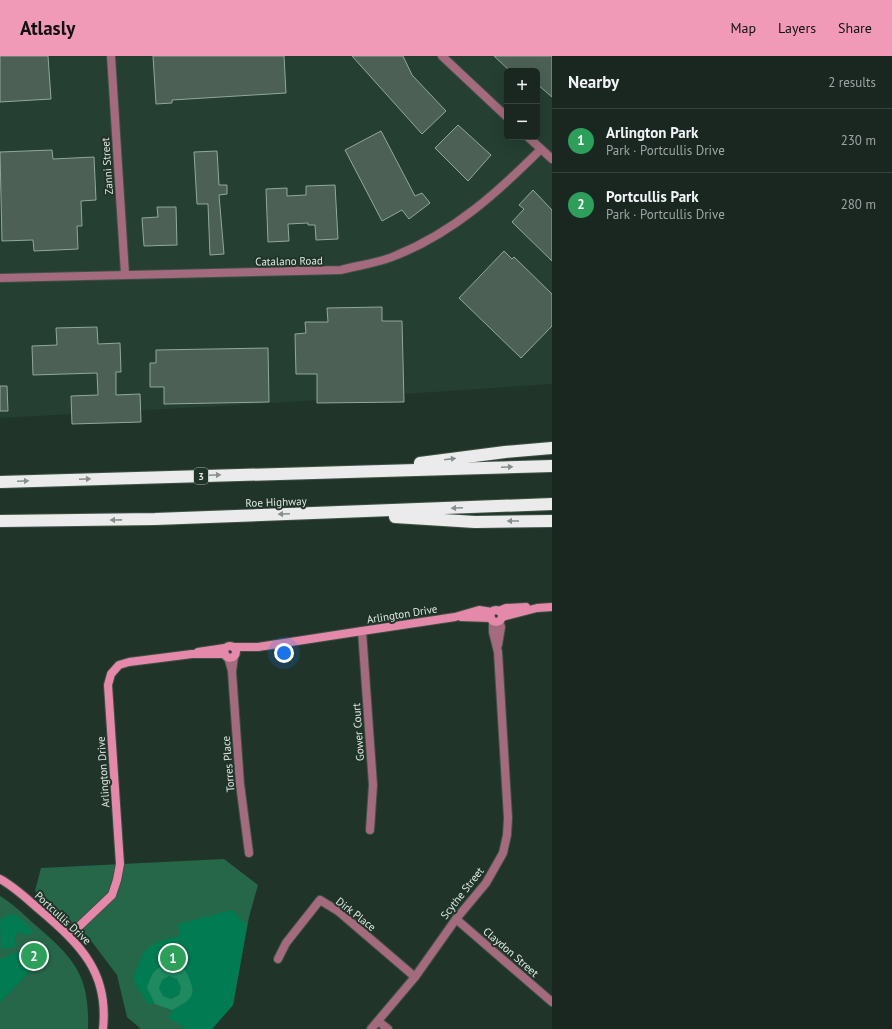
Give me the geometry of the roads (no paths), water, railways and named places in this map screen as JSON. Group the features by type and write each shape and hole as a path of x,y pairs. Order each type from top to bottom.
{"highway":[{"path":"356,472 505,452 552,448"},
{"name":"3","path":"0,482 552,466"},
{"name":"Roe Highway","path":"0,521 155,519 552,504"},
{"path":"323,513 475,522 552,521"}],"street":[{"name":"Zanni Street","path":"111,56 125,274"},
{"path":"442,56 504,114"},
{"path":"531,140 552,159"},
{"name":"Catalano Road","path":"0,278 341,270 396,256 431,240 484,203 541,149"},
{"name":"Arlington Drive","path":"69,936 112,895 118,880 120,864 108,685 111,674 119,665 129,662 192,654 203,650 230,652 455,617 496,617 506,608 521,606 537,608 552,607"},
{"name":"Scythe Street","path":"371,1029 415,977 456,919 486,883 503,853 507,835 508,818 498,652 493,632 496,617"},
{"name":"Gower Court","path":"362,631 374,785 370,830"},
{"name":"Torres Place","path":"230,652 240,784 249,853"},
{"name":"Portcullis Drive","path":"0,879 10,884 69,936 88,957 97,975 104,1003 103,1029"},
{"name":"Dirk Place","path":"278,959 286,943 320,900 338,911 415,977"},
{"name":"Claydon Street","path":"456,919 552,1002"},
{"path":"378,1021 388,1029"}],"place":[{"name":"Portcullis Park","path":"34,956"},
{"name":"Arlington Park","path":"173,958"}]}
